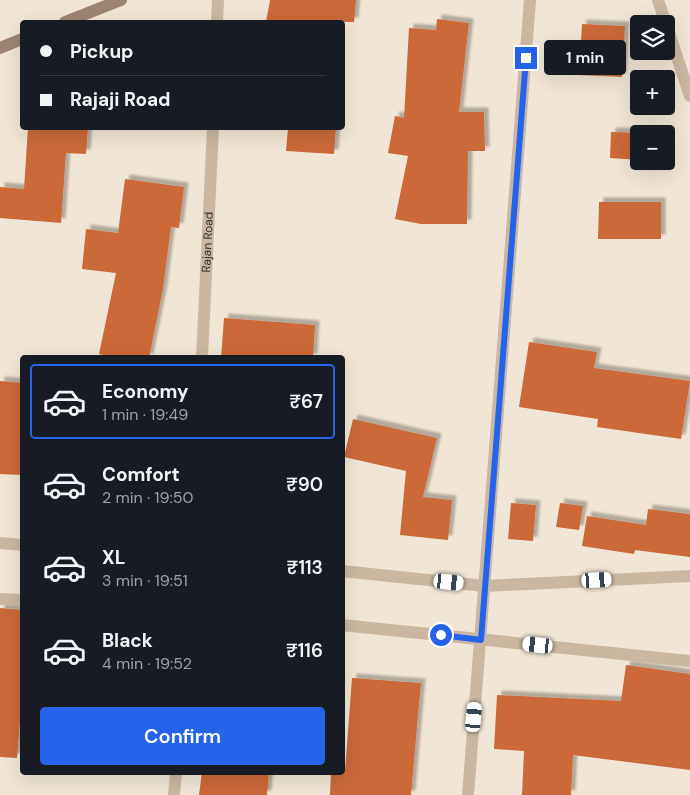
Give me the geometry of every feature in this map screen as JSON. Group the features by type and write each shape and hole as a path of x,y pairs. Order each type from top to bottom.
{"main road":[{"path":"70,20 121,0"},
{"path":"0,48 20,40"}],"street":[{"path":"217,20 218,0"},
{"path":"468,795 530,0"},
{"path":"658,0 663,15"},
{"path":"675,51 690,96"},
{"name":"Rajan Road","path":"202,355 213,130"},
{"path":"0,543 20,545"},
{"path":"345,571 485,586 690,576"},
{"path":"0,599 20,600"},
{"path":"345,625 690,661"},
{"path":"174,795 176,775"}],"building":[{"path":"270,0 356,0 354,22 345,22 345,20 266,20"},
{"path":"437,19 469,23 459,112 484,112 485,151 468,151 467,224 421,224 395,219 408,156 388,153 395,116 404,118 409,28 436,30"},
{"path":"582,24 625,26 622,77 579,75"},
{"path":"28,130 88,130 86,154 66,153 61,223 0,218 0,187 24,189"},
{"path":"288,130 336,130 334,154 286,151"},
{"path":"611,132 630,133 630,159 610,158"},
{"path":"125,179 184,187 179,228 171,227 163,289 150,355 99,354 116,273 82,269 86,229 118,233"},
{"path":"599,202 661,202 661,239 598,239"},
{"path":"224,318 315,325 313,355 221,355"},
{"path":"529,342 597,352 594,368 690,381 681,439 597,427 598,419 519,407"},
{"path":"0,381 20,383 20,475 0,474"},
{"path":"353,419 437,438 423,497 452,500 448,540 400,535 406,471 345,457"},
{"path":"511,503 536,505 533,541 508,539"},
{"path":"560,503 583,506 579,530 556,527"},
{"path":"648,509 690,514 690,557 635,550 634,554 582,546 587,516 646,525"},
{"path":"0,608 20,610 20,721 17,758 0,757"},
{"path":"626,665 690,674 690,770 573,755 571,795 522,795 524,751 494,749 497,695 621,701"},
{"path":"352,678 421,683 411,795 330,795 331,775 345,775"},
{"path":"202,775 269,775 267,795 199,795"}],"route":[{"path":"441,635 481,640 526,58"}]}
